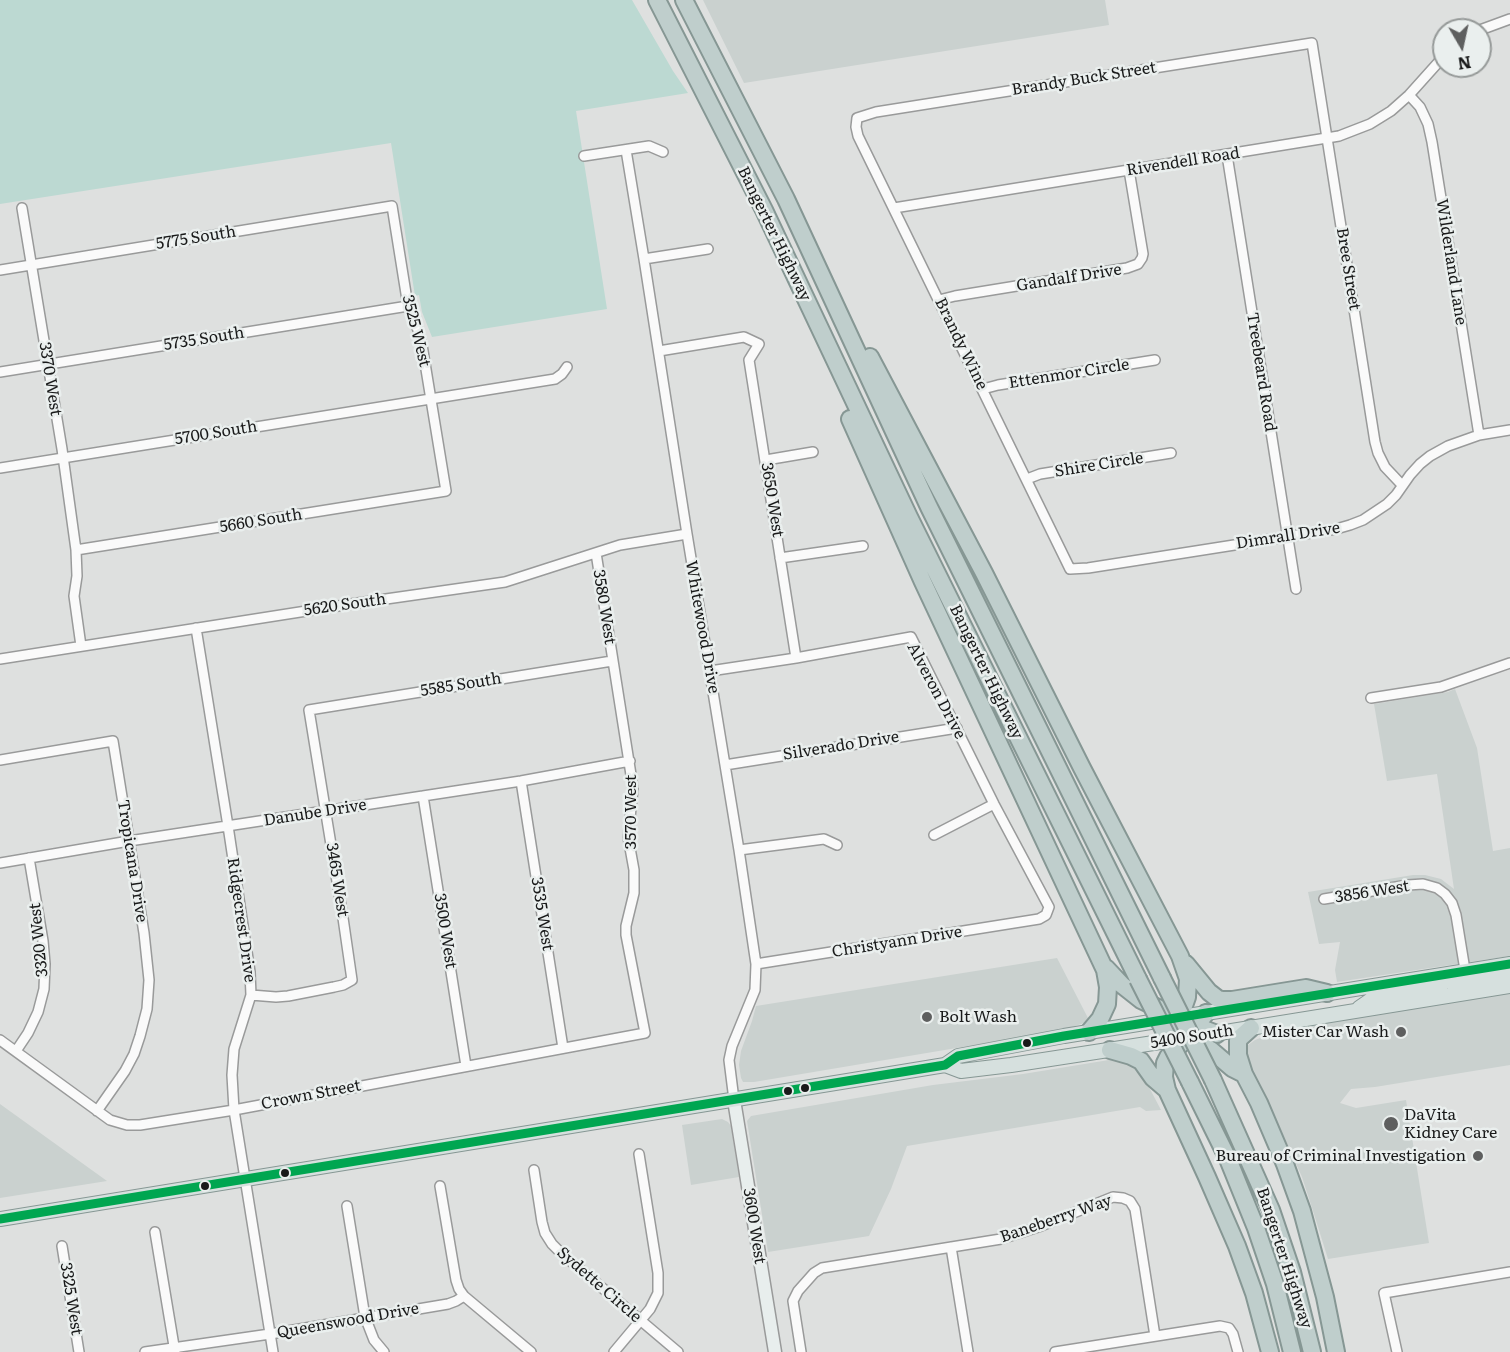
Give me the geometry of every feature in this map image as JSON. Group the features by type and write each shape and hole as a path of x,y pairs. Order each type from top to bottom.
{"highway":[{"name":"Bangerter Highway","path":"657,0 764,210 914,528 1228,1160 1256,1228 1275,1284 1292,1352"},
{"name":"Bangerter Highway","path":"684,0 786,199 929,507 1213,1080 1271,1210 1294,1281 1312,1352"},
{"path":"786,199 808,235 984,573 1180,956 1188,980 1187,997 1181,1027 1165,1063 1167,1090 1237,1246 1254,1293 1270,1352"},
{"path":"764,210 845,408 908,549 1102,963 1107,978 1108,996 1104,1013 1089,1032"},
{"path":"1180,956 1209,992 1218,999 1232,1000 1306,988 1327,993"},
{"path":"1102,963 1136,996 1181,1027 1232,1068 1244,1074"},
{"path":"1181,1027 1217,1034"},
{"path":"1251,1029 1241,1037 1237,1046 1238,1055 1299,1203 1311,1240 1336,1352"},
{"path":"1110,1050 1140,1061 1153,1078 1167,1090"}],"main road":[{"name":"5400 South","path":"945,1065 961,1071 1110,1050 1181,1027 1327,993 1510,964"},
{"path":"1354,1012 1372,999 1399,991 1441,984 1465,970"},
{"path":"1450,995 1470,982 1510,975"},
{"name":"5400 South","path":"1217,1034 1510,986"},
{"name":"5400 South","path":"0,1219 945,1065 958,1056 1089,1032 1181,1027"}],"street":[{"path":"1492,26 1510,20"},
{"name":"Brandy Buck Street","path":"857,118 888,111 1312,43"},
{"name":"Bree Street","path":"1312,43 1377,453 1384,467 1402,486"},
{"name":"Rivendell Road","path":"894,208 1327,139 1353,132 1391,111 1432,69"},
{"name":"Wilderland Lane","path":"1409,95 1420,107 1428,124 1432,142 1479,435"},
{"name":"Brandy Wine","path":"857,118 858,136 1070,569"},
{"path":"584,156 649,146 663,152"},
{"name":"Whitewood Drive","path":"626,150 756,964 755,990 732,1046 729,1060 734,1100"},
{"name":"Treebeard Road","path":"1227,155 1296,589"},
{"name":"Gandalf Drive","path":"939,300 1127,268 1138,264 1143,254 1129,170"},
{"name":"5775 South","path":"0,270 392,206"},
{"name":"3525 West","path":"392,206 408,306 421,337 446,491"},
{"name":"3370 West","path":"22,208 76,550 77,576 74,596 81,646"},
{"path":"644,259 708,249"},
{"name":"5735 South","path":"0,372 408,306"},
{"name":"3650 West","path":"659,351 744,338 759,344 749,360 796,658"},
{"name":"Ettenmor Circle","path":"983,389 1155,360"},
{"name":"5700 South","path":"0,468 555,379 567,367"},
{"name":"Dimrall Drive","path":"1070,569 1336,529 1364,520 1386,504 1430,456 1448,446 1479,435 1510,430"},
{"path":"766,460 813,452"},
{"name":"Shire Circle","path":"1027,479 1040,474 1171,453"},
{"name":"5660 South","path":"76,550 446,491"},
{"name":"5620 South","path":"0,659 351,603 505,582 620,545 687,534"},
{"path":"780,558 863,546"},
{"name":"3580 West","path":"596,553 612,661"},
{"name":"Ridgecrest Drive","path":"196,628 250,972 250,994 234,1048 232,1075 234,1110 273,1352"},
{"name":"Alveron Drive","path":"710,671 911,637 994,804 1047,900 1049,907 1046,915 1039,919"},
{"name":"5585 South","path":"309,710 612,661"},
{"name":"3570 West","path":"612,661 633,789 628,837 635,882 626,935 645,1033"},
{"path":"1371,698 1441,687 1510,663"},
{"name":"3465 West","path":"250,994 288,996 343,985 352,980 309,710"},
{"name":"Silverado Drive","path":"725,765 957,728"},
{"name":"Tropicana Drive","path":"0,760 114,741 144,933 149,980 147,1009 134,1054 97,1111"},
{"name":"Danube Drive","path":"0,863 630,761"},
{"name":"3535 West","path":"521,780 563,1048"},
{"name":"3500 West","path":"423,796 466,1066"},
{"path":"934,835 994,804"},
{"path":"739,850 824,839 837,845"},
{"name":"3320 West","path":"16,1051 38,1012 44,989 43,941 29,858"},
{"name":"3856 West","path":"1324,899 1423,884 1437,888 1452,903 1465,970"},
{"name":"Christyann Drive","path":"756,964 1039,919"},
{"name":"Crown Street","path":"0,1040 110,1120 127,1125 140,1125 234,1110 645,1033"},
{"name":"3600 West","path":"734,1100 775,1352"},
{"path":"614,1352 641,1321 658,1293 659,1285 639,1154"},
{"name":"Sydette Circle","path":"534,1170 542,1222 545,1233 552,1244 678,1352"},
{"path":"440,1185 456,1280 464,1296 531,1352"},
{"name":"Baneberry Way","path":"951,1247 1000,1239 1041,1226 1113,1197 1123,1198 1135,1209 1155,1336"},
{"path":"347,1206 365,1317 374,1340 384,1352"},
{"path":"155,1232 175,1350"},
{"name":"3325 West","path":"62,1246 79,1352"},
{"path":"801,1352 793,1301 814,1273 822,1268 951,1247 968,1352"},
{"path":"1397,1352 1384,1293 1510,1272"},
{"name":"Queenswood Drive","path":"145,1352 175,1350 448,1304 464,1296"},
{"path":"1055,1352 1220,1326 1228,1328 1233,1334 1238,1352"}],"shaded area":[{"path":"703,0 1105,0 1109,25 744,83"},
{"path":"1455,689 1477,748 1493,851 1510,848 1510,956 1337,982 1335,970 1340,942 1319,944 1308,892 1413,875 1441,879 1454,889 1437,774 1387,781 1374,704"},
{"path":"1057,958 1089,1020 1084,1023 1028,1036 754,1082 743,1082 741,1078 739,1065 741,1051 756,1006"},
{"path":"1510,993 1510,1065 1351,1089 1340,1103 1356,1108 1406,1100 1429,1243 1328,1259 1302,1177 1246,1059 1244,1048 1268,1035 1387,1012"},
{"path":"1115,1059 1125,1060 1140,1070 1161,1110 1146,1111 1140,1107 907,1146 891,1189 869,1236 768,1252 747,1121 751,1116 933,1085 1023,1074"},
{"path":"0,1104 107,1181 0,1198"},
{"path":"722,1119 731,1126 739,1177 691,1185 682,1125"}],"green space":[{"path":"0,0 632,0 688,93 576,111 607,309 432,337 422,312 419,295 415,296 391,143 0,204"}],"transit line":[{"path":"0,1219 945,1065 958,1056 1064,1036 1510,964"}],"place":[{"name":"Bolt Wash","path":"927,1017"},
{"name":"Mister Car Wash","path":"1401,1032"},
{"name":"DaVita Kidney Care","path":"1391,1124"},
{"name":"Bureau of Criminal Investigation","path":"1478,1156"}]}
